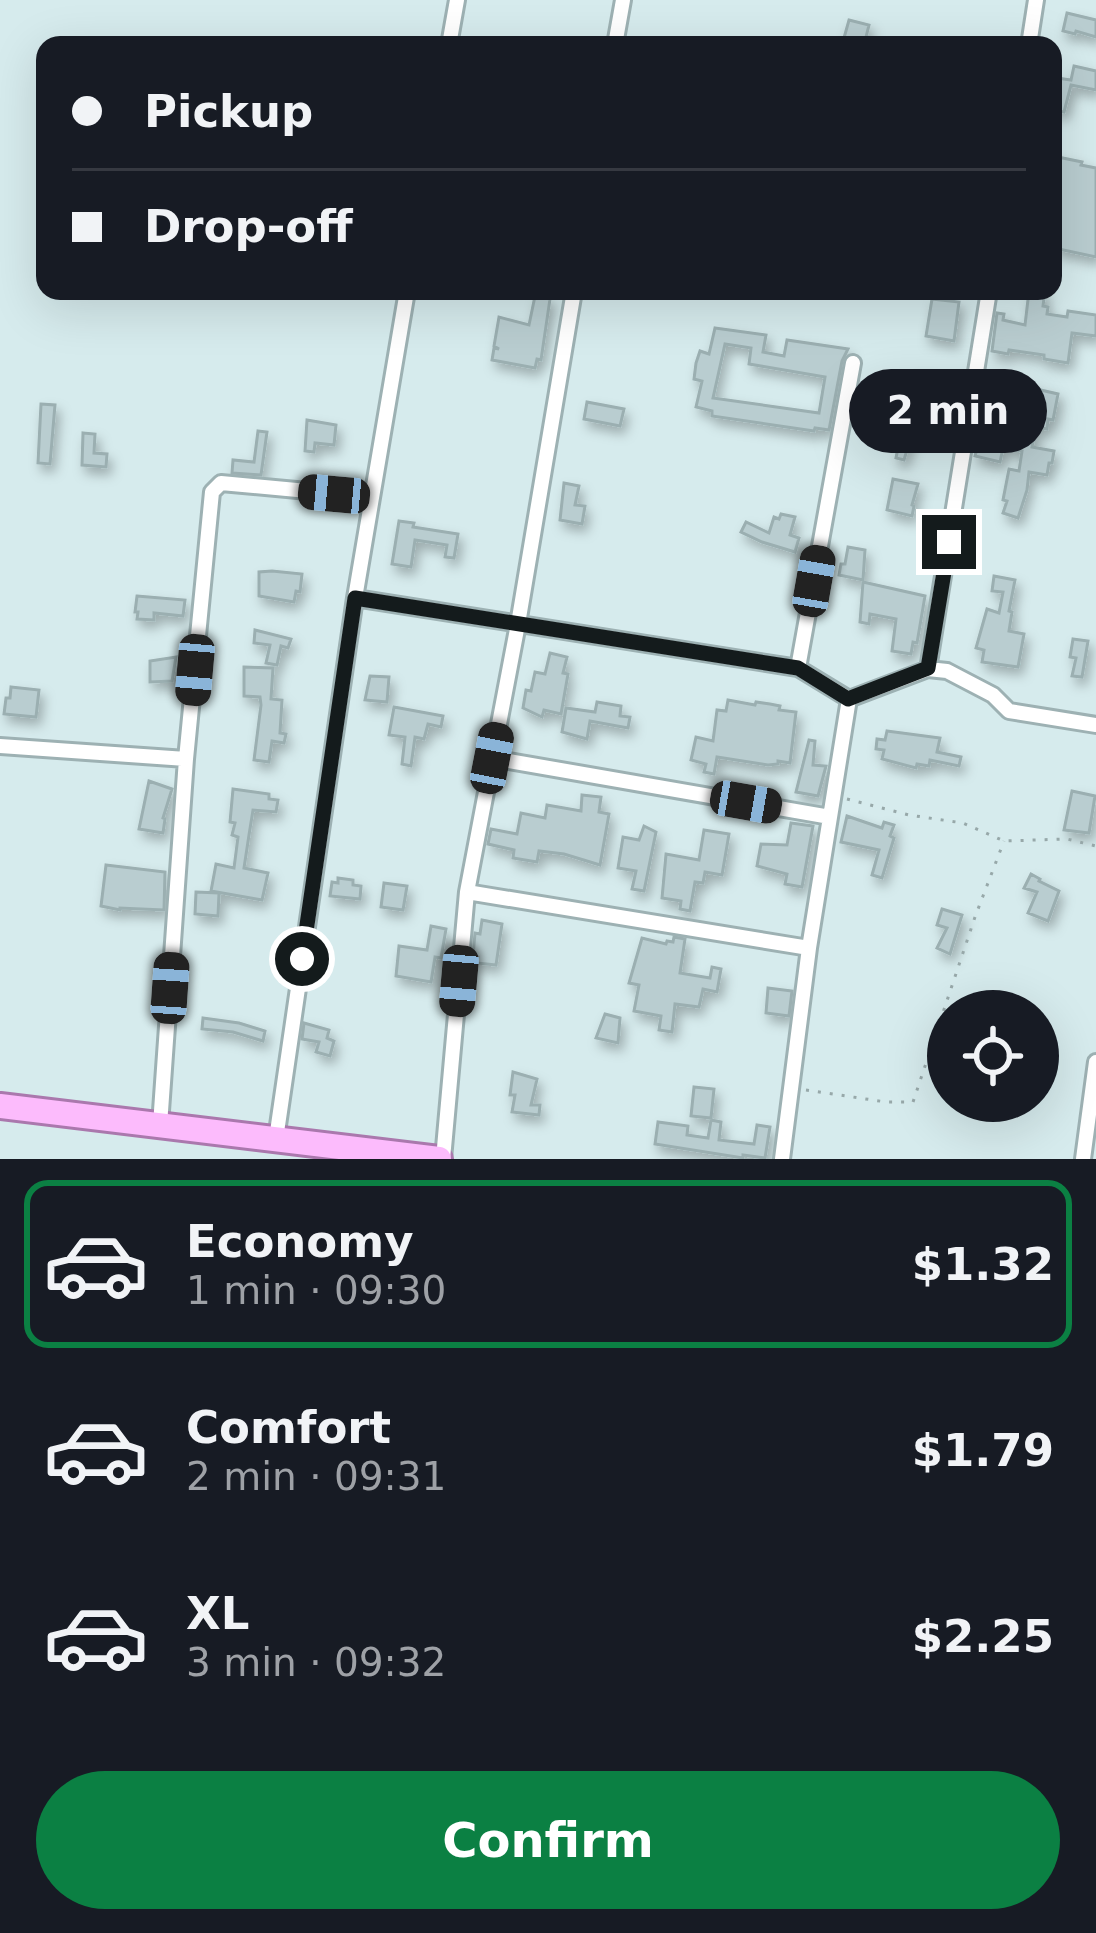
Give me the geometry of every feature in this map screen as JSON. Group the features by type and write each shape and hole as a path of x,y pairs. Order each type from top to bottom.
{"highway":[{"path":"0,1106 441,1159"}],"street":[{"path":"451,36 457,0"},
{"path":"616,36 622,0"},
{"path":"1030,36 1036,0"},
{"path":"276,1139 355,598 405,300"},
{"path":"441,1159 467,892 572,300"},
{"path":"928,668 988,300"},
{"path":"798,668 854,363"},
{"path":"160,1125 186,759 212,492 220,483 372,497"},
{"path":"355,598 798,668 848,699"},
{"path":"848,699 928,668 947,671 992,695 1010,711 1096,725"},
{"path":"782,1159 848,699"},
{"path":"0,746 186,759"},
{"path":"492,758 830,817"},
{"path":"467,892 809,948"},
{"path":"1083,1159 1096,1063"}],"path":[{"path":"833,796 963,823 1004,841 1067,839 1096,846"},
{"path":"793,1087 834,1096 913,1102 1004,841"}],"building":[{"path":"1067,13 1096,20 1096,37 1063,31"},
{"path":"849,20 869,25 866,36 845,36"},
{"path":"1074,66 1096,71 1096,90 1071,85 1062,112 1062,79 1071,80"},
{"path":"1062,158 1096,168 1096,257 1062,250"},
{"path":"534,300 550,300 541,360 537,359 535,368 492,360 494,348 499,349 494,346 499,317 529,325"},
{"path":"932,300 959,302 954,341 926,336"},
{"path":"1028,300 1044,300 1047,314 1096,315 1096,336 1072,333 1068,363 1044,359 1044,355 992,351 997,313 1004,314 1003,320 1025,325"},
{"path":"715,328 766,335 763,352 784,356 787,340 848,349 829,430 712,416 712,411 696,407 702,381 694,379 696,363 700,351 709,354","holes":["725,344 751,348 749,364 825,377 819,413 713,398"]},
{"path":"918,372 942,382 936,415 940,416 937,431 914,426 904,460 896,458 902,427 896,426 899,408 911,410"},
{"path":"986,380 1058,394 1053,420 1048,419 1047,429 1036,427 1032,447 1054,451 1052,463 1047,475 1029,472 1018,518 1003,513 1007,501 1003,500 1009,469 1019,471 1022,451 1003,448 1000,462 975,456 981,434 991,431 994,410 981,408"},
{"path":"587,402 624,409 620,426 584,419"},
{"path":"41,404 55,405 50,464 38,463"},
{"path":"307,420 336,425 334,445 315,443 314,452 305,451"},
{"path":"258,431 267,432 261,475 232,473 233,460 254,462"},
{"path":"83,433 95,434 94,453 107,454 106,467 82,465"},
{"path":"893,479 918,484 912,516 887,510"},
{"path":"564,483 579,486 575,505 585,506 582,524 560,520"},
{"path":"781,514 795,517 790,535 799,538 795,552 741,532 746,522 769,533 774,517 779,519"},
{"path":"399,521 458,534 454,558 445,557 447,545 415,540 411,567 392,564"},
{"path":"848,547 865,550 863,580 839,575"},
{"path":"259,572 302,574 294,602 259,596"},
{"path":"994,576 1015,580 1009,631 1024,634 1018,667 982,662 984,650 976,648 987,609 999,613 1003,592 992,591"},
{"path":"863,582 925,596 911,654 892,651 896,619 870,614 869,624 860,622"},
{"path":"137,596 185,600 183,616 154,613 154,620 137,619"},
{"path":"255,630 291,639 288,648 281,646 277,665 266,663 270,645 254,643"},
{"path":"1073,639 1088,641 1082,677 1072,676"},
{"path":"550,653 567,657 563,673 568,674 561,714 544,710 542,717 523,708 526,690 531,691 535,672 545,674"},
{"path":"176,657 172,681 150,682 150,661"},
{"path":"244,667 273,668 271,699 282,700 280,733 286,734 284,743 272,741 269,762 254,760 261,705 260,697 244,696"},
{"path":"370,676 389,677 387,702 365,700"},
{"path":"11,687 39,690 36,717 4,714"},
{"path":"728,700 796,712 790,763 768,765 717,757 714,774 704,772 706,764 691,760 696,737 713,741 717,710 726,711"},
{"path":"597,702 621,706 620,716 630,717 628,728 590,721 587,739 562,732 566,708 595,712"},
{"path":"394,707 443,716 441,727 428,724 424,739 415,737 411,766 402,764 405,737 389,735"},
{"path":"887,731 940,738 937,752 961,757 959,766 930,760 929,766 917,764 916,768 882,759 884,750 876,749 877,739 885,740"},
{"path":"809,740 815,741 813,765 826,766 818,796 796,792"},
{"path":"149,781 172,789 163,833 139,829"},
{"path":"233,789 269,794 269,799 278,800 276,812 253,810 244,868 268,873 262,900 211,891 216,864 234,868 238,837 232,835 235,823 230,822"},
{"path":"1072,791 1095,796 1089,833 1064,830"},
{"path":"582,795 601,797 599,812 609,814 600,865 539,851 537,862 513,858 514,850 488,844 491,829 517,834 521,813 545,818 547,805 581,811"},
{"path":"847,816 882,828 884,822 894,825 882,878 872,875 879,850 841,842"},
{"path":"791,823 813,826 802,887 785,884 787,874 757,866 761,844 787,845"},
{"path":"644,826 656,832 644,891 632,889 636,871 618,868 623,837 639,840"},
{"path":"704,830 729,834 722,875 705,872 703,883 695,882 690,911 680,909 681,901 662,898 666,854 699,860"},
{"path":"106,865 165,872 164,910 101,906"},
{"path":"1031,874 1059,891 1048,921 1028,913 1037,892 1024,888"},
{"path":"338,878 361,886 360,899 330,896 332,882 338,883"},
{"path":"384,883 407,886 403,910 381,907"},
{"path":"196,892 219,893 218,916 195,914"},
{"path":"942,909 962,915 950,954 937,948 947,928 937,925"},
{"path":"482,920 502,924 496,965 477,963 478,957 473,956 475,933 480,934"},
{"path":"431,926 446,929 431,982 396,976 399,946 427,950"},
{"path":"674,937 685,939 680,973 710,978 712,967 721,969 717,992 703,989 699,1007 675,1004 672,1032 659,1030 661,1016 634,1011 639,985 629,983 642,938 666,944"},
{"path":"768,988 792,991 789,1016 766,1013"},
{"path":"605,1014 620,1018 618,1043 596,1038"},
{"path":"203,1018 265,1031 263,1041 202,1029"},
{"path":"304,1023 329,1030 327,1038 334,1041 330,1056 316,1052 319,1042 302,1039"},
{"path":"513,1072 537,1079 531,1105 540,1105 539,1115 512,1112"},
{"path":"694,1087 714,1089 711,1118 691,1116"},
{"path":"711,1120 721,1122 719,1140 754,1144 757,1125 770,1127 765,1158 655,1144 658,1122 688,1126 687,1135 708,1138"}],"route":[{"path":"302,959 355,598 798,668 848,699 928,668 949,542"}]}
